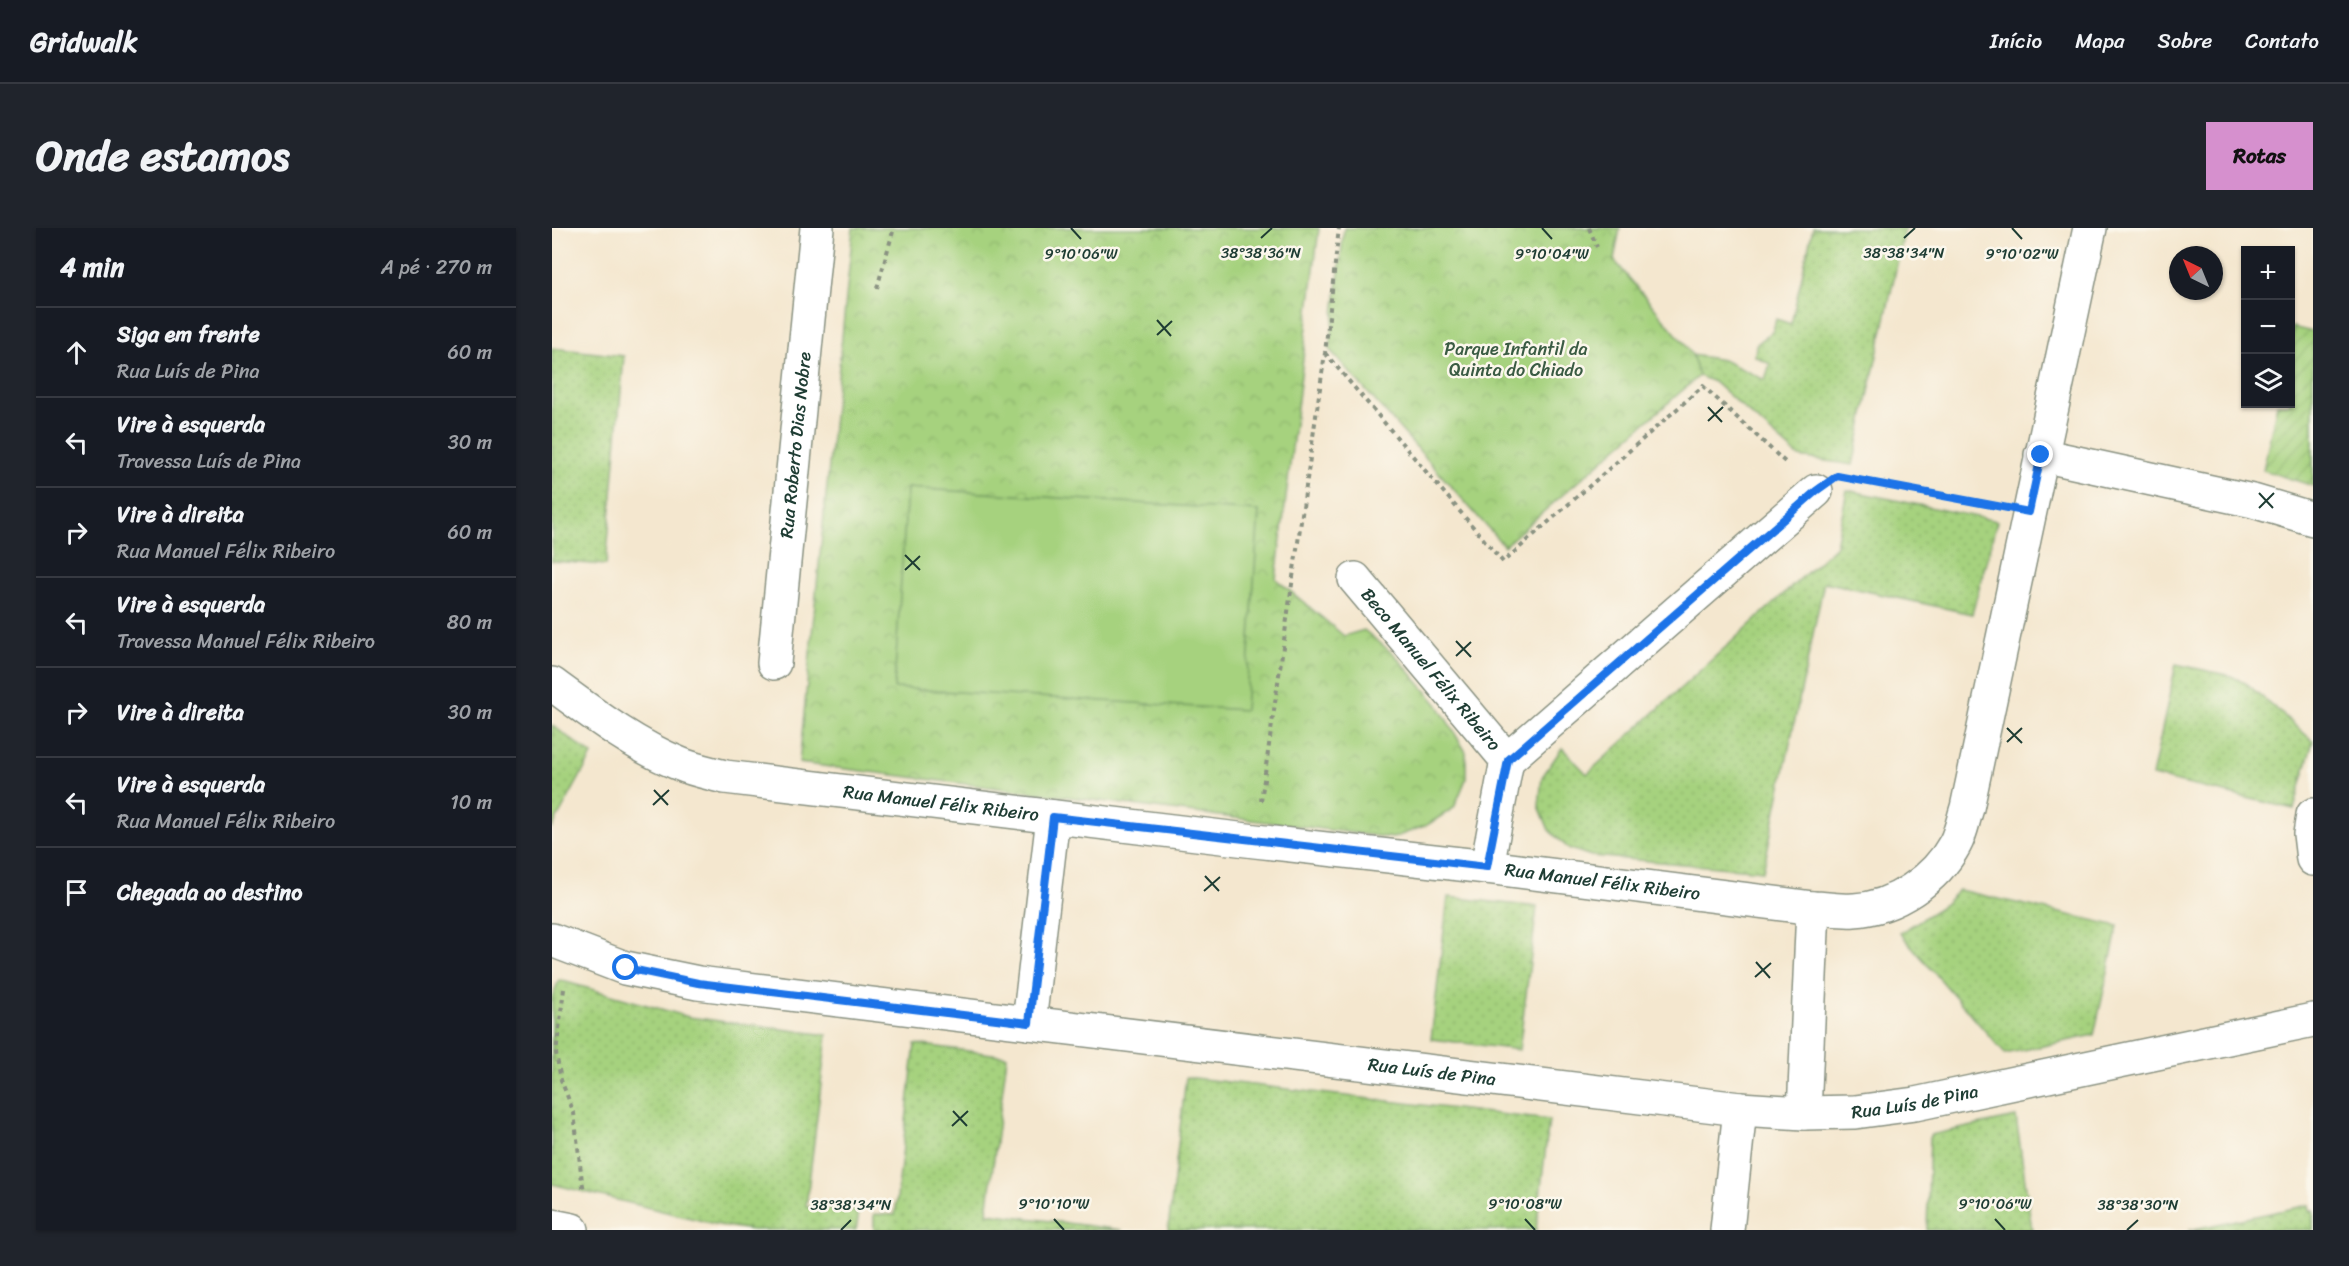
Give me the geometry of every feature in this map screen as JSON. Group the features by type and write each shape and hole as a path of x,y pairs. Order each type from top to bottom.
{"street":[{"name":"Rua Roberto Dias Nobre","path":"774,663 817,228"},
{"name":"Rua Manuel Félix Ribeiro","path":"552,684 640,746 682,765 725,777 1813,908 1855,910 1886,903 1912,889 1938,869 1956,842 1966,808 2090,228"},
{"path":"2041,455 2253,501 2313,519"},
{"path":"1487,867 1508,760 1816,491"},
{"name":"Beco Manuel Félix Ribeiro","path":"1355,579 1508,760"},
{"path":"2313,814 2310,834 2313,859"},
{"path":"1029,1023 1053,817"},
{"path":"1804,1113 1813,908"},
{"name":"Rua Luís de Pina","path":"561,944 626,968 698,983 1740,1109 1804,1113 1855,1112 1915,1104 2313,1020"},
{"path":"1727,1230 1740,1109"},
{"path":"552,1226 572,1230"}],"path":[{"path":"878,288 894,228"},
{"path":"1255,841 1325,353 1339,228"},
{"path":"1589,228 1597,247"},
{"path":"1325,353 1503,562 1703,386 1816,491 1837,476 2029,512"},
{"path":"561,944 556,1053 561,1080 574,1113 582,1181 588,1199"}],"green space":[{"path":"853,228 1319,228 1276,579 1344,636 1364,630 1396,656 1437,704 1466,752 1466,779 1454,808 1427,825 1393,838 799,763"},
{"name":"Parque Infantil da Quinta do Chiado","path":"1344,228 1620,228 1614,260 1683,342 1692,355 1699,376 1504,546 1330,350"},
{"path":"1813,228 1905,228 1853,465 1799,457 1714,382 1699,376 1692,355 1723,360 1765,380 1770,364 1755,356 1756,345 1773,331 1776,319 1791,324"},
{"path":"2295,328 2313,332 2313,486 2263,470 2276,408 2295,408"},
{"path":"552,348 624,356 606,565 552,561"},
{"path":"907,488 1259,511 1245,710 894,688"},
{"path":"1847,490 1997,521 1972,614 1824,582 1763,871 1591,856 1568,848 1549,830 1539,806 1542,777 1562,748 1587,774 1836,546"},
{"path":"2176,664 2231,676 2247,684 2313,741 2294,809 2152,776"},
{"path":"552,725 592,755 552,828"},
{"path":"1959,890 2118,926 2094,1035 2005,1054 1900,933 1941,907"},
{"path":"1448,897 1537,907 1519,1050 1431,1039"},
{"path":"559,980 689,1017 827,1035 806,1207 859,1212 856,1230 752,1230 719,1225 552,1184 552,998"},
{"path":"915,1044 1007,1056 987,1213 1122,1230 874,1230 874,1214 895,1215"},
{"path":"1186,1077 1549,1120 1536,1230 1168,1230"},
{"path":"2016,1117 2032,1230 1927,1230 1930,1135"},
{"path":"2309,1205 2310,1211 2313,1210 2313,1230 2189,1230"}],"route":[{"path":"626,968 698,983 1029,1023 1053,817 1487,867 1508,760 1816,491 1837,476 2029,512 2041,455"}]}
